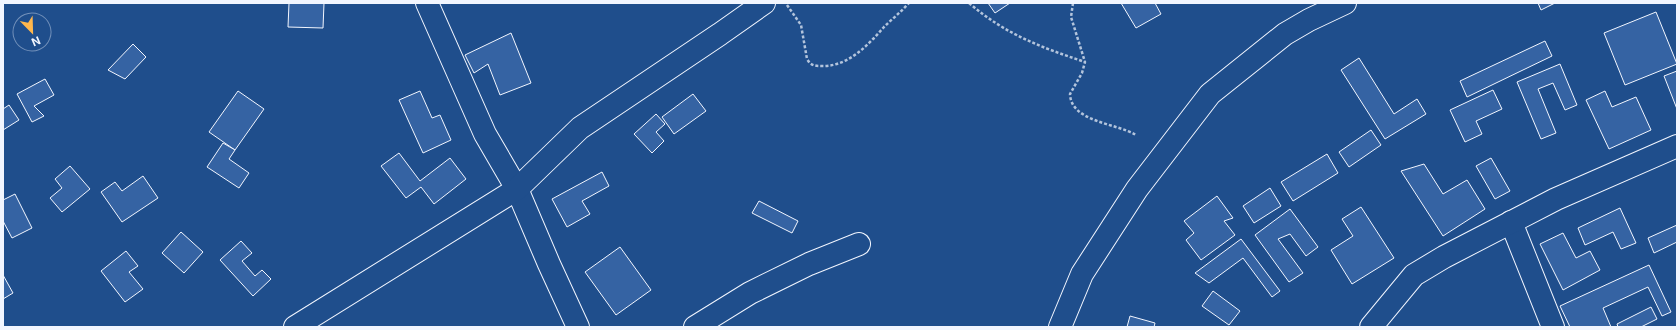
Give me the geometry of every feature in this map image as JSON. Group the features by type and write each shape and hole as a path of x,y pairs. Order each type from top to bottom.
{"street":[{"path":"428,3 486,134 518,189 548,264 578,327"},
{"path":"302,326 518,189 580,128 764,3"},
{"path":"1060,327 1082,274 1137,189 1210,94 1285,34 1309,20 1345,3"},
{"path":"1371,327 1414,275 1470,242 1556,199 1677,146"},
{"path":"1511,222 1553,327"},
{"path":"695,327 750,293 810,264 859,244"}],"path":[{"path":"785,3 801,25 808,62 814,66 829,66 847,60 863,49 908,3"},
{"path":"969,3 992,21 1038,46 1085,62"},
{"path":"1073,3 1071,17 1085,62 1082,73 1070,94 1070,99 1075,109 1094,120 1127,129 1136,135"}],"building":[{"path":"289,3 324,3 323,28 288,27"},
{"path":"988,3 1010,3 995,13"},
{"path":"1121,3 1155,3 1161,14 1136,28"},
{"path":"1538,3 1555,3 1541,10"},
{"path":"1656,12 1677,64 1625,85 1604,33"},
{"path":"511,33 531,83 500,95 488,64 474,73 465,55"},
{"path":"1545,41 1552,56 1467,97 1460,81"},
{"path":"133,44 146,57 125,79 108,70"},
{"path":"1359,58 1394,114 1417,99 1426,114 1385,139 1341,70"},
{"path":"1560,64 1577,105 1565,110 1553,83 1538,89 1556,133 1541,139 1517,82"},
{"path":"1677,71 1677,109 1664,76"},
{"path":"45,79 54,95 34,106 44,116 32,122 17,94"},
{"path":"1493,90 1502,109 1476,121 1482,134 1465,142 1450,110"},
{"path":"238,91 264,109 235,150 209,132"},
{"path":"420,91 432,118 440,115 451,140 423,153 399,100"},
{"path":"1605,91 1612,107 1636,97 1651,130 1609,149 1586,100"},
{"path":"693,94 706,111 674,134 662,117"},
{"path":"9,105 19,120 3,130 3,109"},
{"path":"656,114 665,124 656,132 664,141 652,153 634,134"},
{"path":"1371,130 1381,145 1349,167 1339,152"},
{"path":"223,143 235,150 229,159 249,173 239,188 207,167"},
{"path":"399,153 420,181 450,158 466,179 434,204 421,187 406,198 381,166"},
{"path":"1327,154 1338,173 1293,201 1281,182"},
{"path":"1491,158 1510,191 1495,199 1476,166"},
{"path":"1424,164 1443,194 1467,180 1485,209 1443,236 1401,171"},
{"path":"70,166 90,189 62,212 50,198 62,188 55,179"},
{"path":"602,172 609,186 582,201 590,214 567,227 552,199"},
{"path":"143,176 158,198 122,222 101,192 115,182 122,191"},
{"path":"1270,188 1281,206 1254,223 1243,206"},
{"path":"15,194 32,228 12,238 3,221 3,200"},
{"path":"1217,196 1233,218 1224,221 1235,235 1201,260 1186,240 1194,233 1184,221"},
{"path":"759,201 798,221 792,233 752,213"},
{"path":"1361,207 1394,258 1352,284 1331,250 1353,236 1342,219"},
{"path":"1620,208 1636,243 1621,249 1613,232 1585,245 1578,228"},
{"path":"1290,209 1318,247 1306,256 1290,234 1278,239 1303,273 1289,282 1255,235"},
{"path":"1677,225 1677,242 1654,253 1648,238"},
{"path":"181,232 203,252 184,273 162,253"},
{"path":"1563,233 1576,258 1590,251 1600,270 1563,290 1540,244"},
{"path":"1241,239 1280,291 1272,297 1243,258 1209,283 1195,273"},
{"path":"241,241 252,253 242,261 255,276 262,270 271,279 253,296 220,260"},
{"path":"620,247 651,290 616,315 585,272"},
{"path":"126,251 138,266 129,272 143,289 125,302 101,271"},
{"path":"1649,265 1671,312 1662,316 1648,287 1603,308 1611,327 1570,327 1560,306"},
{"path":"3,275 13,293 3,299"},
{"path":"1213,291 1240,311 1229,325 1202,306"},
{"path":"1651,307 1657,319 1641,327 1618,327 1617,324"},
{"path":"1130,316 1155,323 1154,327 1127,327"}]}
